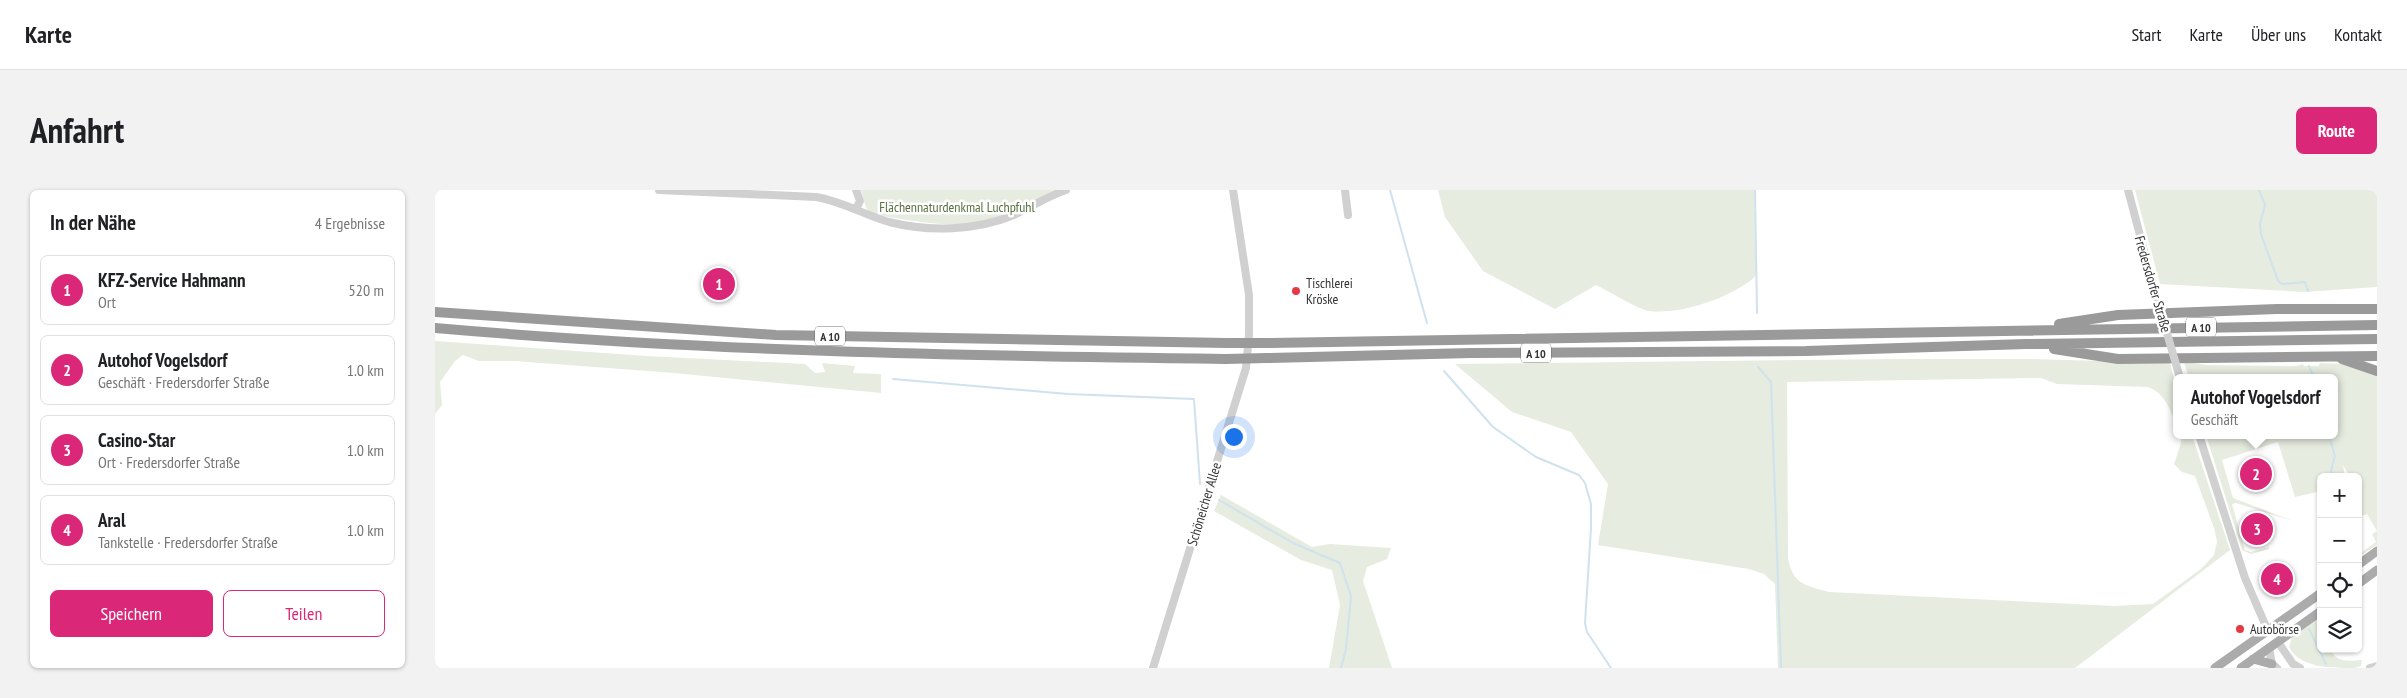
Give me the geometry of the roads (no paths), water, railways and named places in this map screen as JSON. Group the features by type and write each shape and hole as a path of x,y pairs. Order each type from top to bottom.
{"highway":[{"path":"2024,330 2118,315 2277,309 2377,308"},
{"name":"A 10","path":"435,312 776,335 1267,343 2377,325"},
{"name":"A 10","path":"435,328 512,335 823,352 1226,359 1471,353 1806,351 2026,344 2377,339"},
{"path":"2026,344 2118,358 2377,356"},
{"path":"2334,357 2377,371"}],"main road":[{"path":"2361,563 2377,551"},
{"path":"2362,581 2377,570"},
{"path":"2215,668 2317,596"},
{"path":"2241,668 2317,614"},
{"path":"2268,631 2278,642"},
{"path":"2268,631 2269,648"},
{"path":"2253,660 2275,666"}],"street":[{"path":"659,190 784,193 823,198 887,222 909,226 960,228 1003,219 1066,190"},
{"path":"856,190 860,201 856,209"},
{"name":"Schöneicher Allee","path":"1153,668 1246,368 1249,335 1249,295 1233,190"},
{"path":"1345,190 1348,214"},
{"name":"Fredersdorfer Straße","path":"2128,190 2179,374"},
{"path":"2200,439 2245,578 2268,631"},
{"path":"2278,642 2293,664 2299,668"},
{"path":"2269,648 2275,666"},
{"path":"2370,668 2377,666"}],"waterway":[{"path":"1390,190 1427,323"},
{"path":"1755,190 1757,313"},
{"path":"2259,190 2265,205 2260,224 2261,234 2278,281 2282,284 2305,282 2308,291"},
{"path":"2309,366 2312,374"},
{"path":"1758,367 1771,382 1781,668"},
{"path":"1444,371 1493,427 1536,457 1579,475 1585,483 1591,504 1585,623 1587,632 1611,668"},
{"path":"893,379 1068,394 1194,399 1200,484"},
{"path":"2330,439 2335,456 2331,473"},
{"path":"1219,500 1293,543 1340,563 1351,596 1346,649 1341,668"},
{"path":"2309,629 2326,664"}],"place":[{"name":"KFZ-Service Hahmann","path":"719,284"},
{"name":"Tischlerei Kröske","path":"1296,291"},
{"name":"Autohof Vogelsdorf","path":"2256,474"},
{"name":"Casino-Star","path":"2257,529"},
{"name":"Aral","path":"2277,579"},
{"name":"Autobörse","path":"2240,629"}],"park label":[{"name":"Flächennaturdenkmal Luchpfuhl","path":"957,207"}]}
